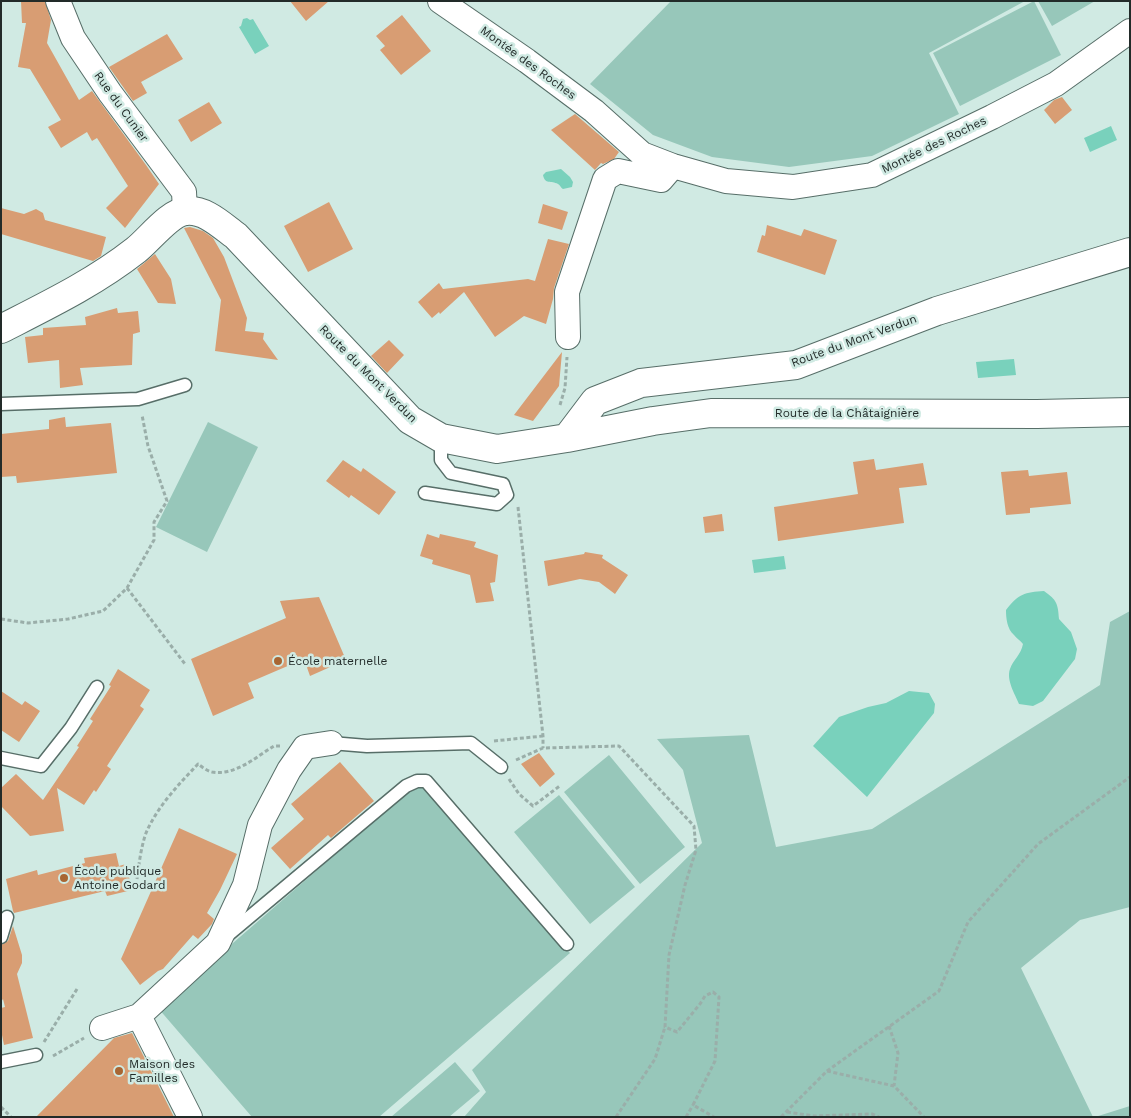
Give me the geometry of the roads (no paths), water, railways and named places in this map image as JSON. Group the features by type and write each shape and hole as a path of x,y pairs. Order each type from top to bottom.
{"street":[{"name":"Rue du Cunier","path":"58,1 73,38 110,93 184,192 185,211"},
{"name":"Montée des Roches","path":"440,1 527,61 594,111 642,154 673,166 726,181 792,187 872,175 1056,84 1130,31"},
{"path":"568,336 567,292 605,180 618,171 661,180 673,166"},
{"path":"1,329 77,291 136,250 168,219 185,211"},
{"name":"Route du Mont Verdun","path":"185,211 204,214 236,236 410,420 441,438 497,449 567,438 595,401 641,383 796,365 937,311 1130,252"},
{"name":"Route de la Châtaignière","path":"567,438 652,421 711,413 1037,414 1130,412"},
{"path":"102,1028 138,1016 218,943 245,885 260,825 289,770 305,747 331,743"},
{"path":"138,1016 190,1117"}],"lane":[{"path":"1,404 138,399 185,385"},
{"path":"424,493 497,504 507,495 503,484 451,473 441,460 441,438"},
{"path":"1,758 41,766 71,728 97,687"},
{"path":"331,743 367,746 471,743 501,768"},
{"path":"218,943 406,786 417,781 426,781 567,944"},
{"path":"1,937 7,917"},
{"path":"1,1062 36,1055"}],"place":[{"name":"École maternelle","path":"278,661"},
{"name":"École publique Antoine Godard","path":"64,878"},
{"name":"Maison des Familles","path":"119,1071"}]}
